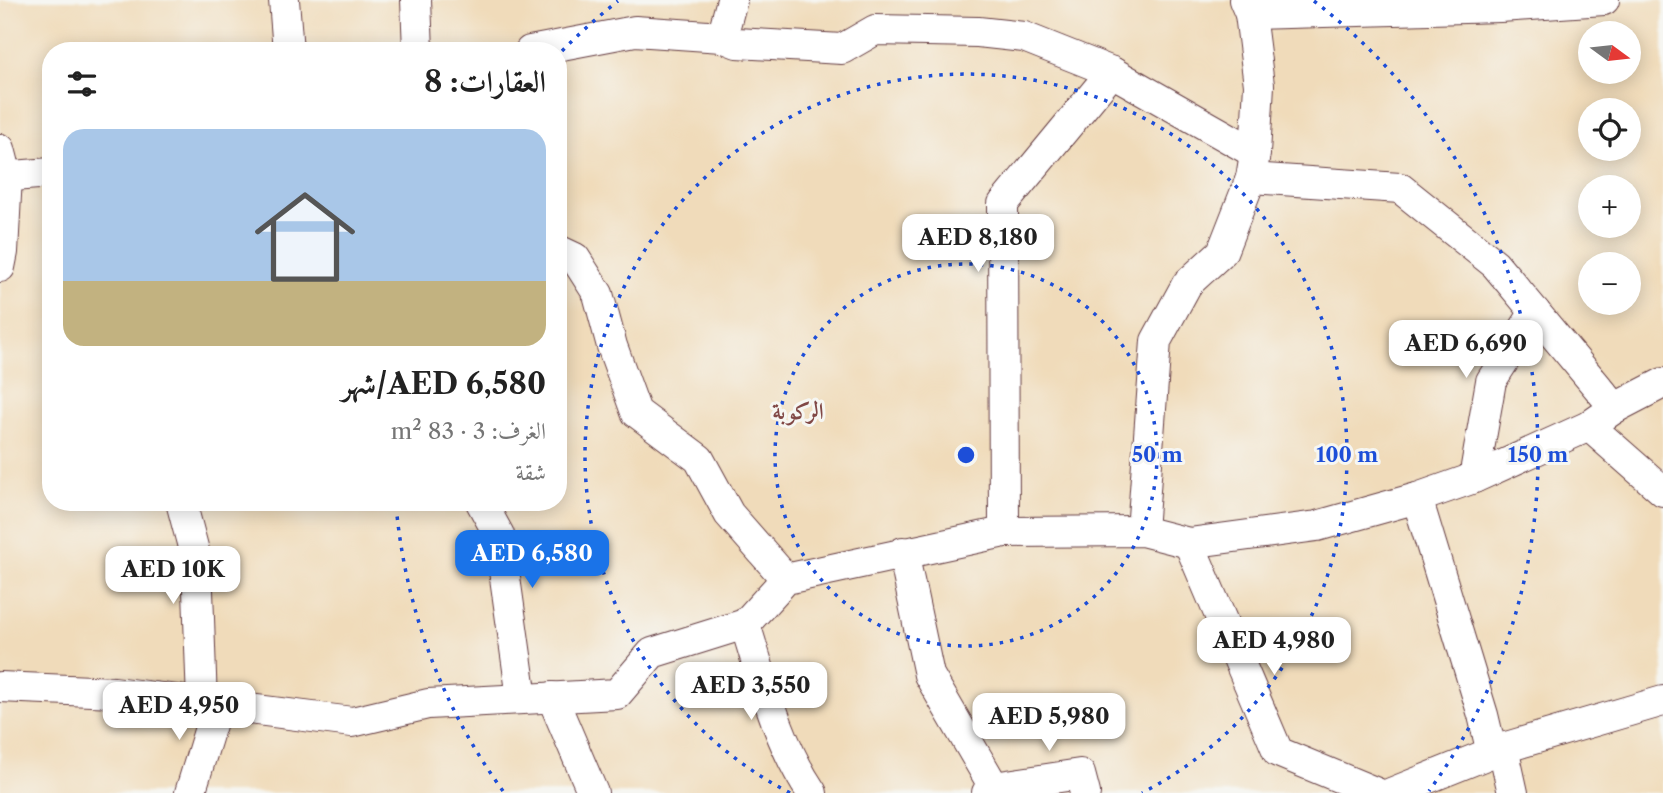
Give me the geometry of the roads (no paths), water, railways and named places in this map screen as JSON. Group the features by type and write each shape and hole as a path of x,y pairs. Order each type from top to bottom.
{"street":[{"path":"284,0 287,42"},
{"path":"416,0 418,42"},
{"path":"722,37 732,0"},
{"path":"1142,531 1156,341 1187,284 1222,252 1253,165 1259,85 1247,7 1500,7 1604,0"},
{"path":"567,44 635,31 722,37 737,43 842,49 875,30 978,32 1024,37 1112,72 1253,165 1400,188 1494,264 1615,408"},
{"path":"1004,532 1003,204 1112,72"},
{"path":"0,267 2,167 42,172"},
{"path":"567,254 575,258 598,294 612,346 636,412 699,459 729,514 786,579"},
{"path":"1474,478 1491,381 1535,312"},
{"path":"0,687 114,692 352,722 428,704 617,694 652,653 745,624 786,579 1004,532 1142,531 1188,543 1317,526 1417,498 1474,478 1589,426 1615,408 1663,383"},
{"path":"1589,426 1663,491"},
{"path":"1417,498 1483,715 1513,793"},
{"path":"183,511 197,562 209,704 190,793"},
{"path":"486,511 499,535 522,698"},
{"path":"1188,543 1278,752 1377,793"},
{"path":"903,552 929,675 991,790 1080,774 1085,793"},
{"path":"745,624 767,694 796,770 811,793"},
{"path":"552,697 593,793"},
{"path":"1391,793 1497,750 1663,701"}],"district":[{"name":"الركوبة","path":"798,411"}]}
